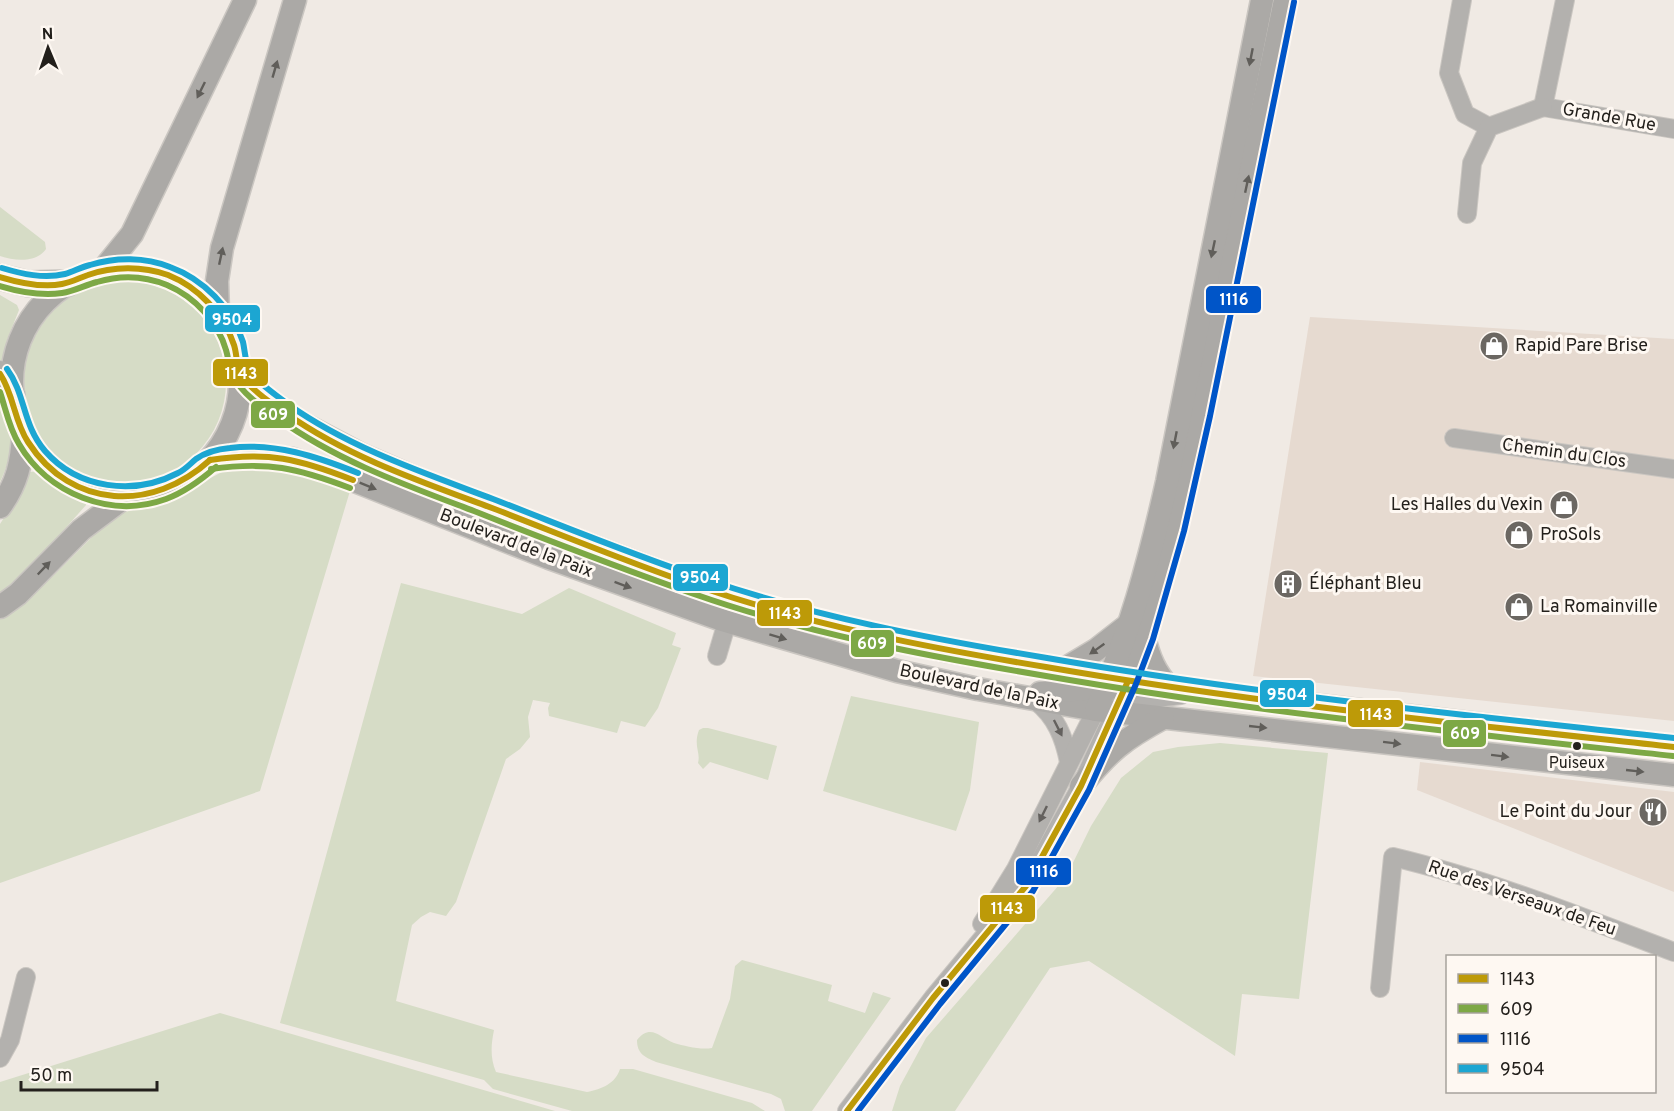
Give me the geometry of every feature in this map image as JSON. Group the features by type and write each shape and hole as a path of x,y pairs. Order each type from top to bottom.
{"highway":[{"path":"0,277 30,284 68,284"}],"main road":[{"path":"103,270 132,234 245,0"},
{"path":"218,314 217,281 222,248 295,0"},
{"path":"1170,688 1154,667 1137,631 1262,0"},
{"path":"1112,695 1175,529 1285,0"},
{"path":"136,268 167,275 195,291 218,314 233,342 240,372 240,388 234,419 224,441 210,460 185,480 156,493 125,497 107,495 73,484 44,462 23,433 6,384 23,331 35,312 45,301 68,284 85,275 103,270 136,268"},
{"path":"240,372 260,393 294,419 362,455 446,491 701,588 806,619 947,651 1061,671 1163,718 1674,775"},
{"path":"0,507 16,481 22,453 23,433"},
{"name":"Boulevard de la Paix","path":"210,460 239,456 273,456 312,465 549,558 727,622 897,671 1028,699"},
{"path":"0,607 18,594 81,530 125,497"},
{"path":"1061,671 1096,650 1137,631"},
{"path":"1028,699 1037,693 1112,695 1170,688 1674,747"},
{"path":"1081,786 1098,764 1118,745 1163,718"}],"street":[{"path":"1462,0 1449,73 1465,114 1489,127"},
{"path":"1467,214 1472,163 1489,127 1543,106 1565,0"},
{"name":"Grande Rue","path":"1543,106 1674,129"},
{"name":"Chemin du Clos","path":"1454,438 1674,469"},
{"path":"717,656 727,622"},
{"path":"1112,695 1202,693"},
{"path":"933,998 1010,881 1069,762 1112,695"},
{"path":"848,1111 933,998 1026,886 1081,786 1112,695"},
{"path":"1028,699 1045,708 1056,724 1067,748 1069,762"},
{"name":"Rue des Verseaux de Feu","path":"1380,988 1393,856 1510,890 1674,952"},
{"path":"0,1058 10,1040 26,977"},
{"path":"857,1111 868,1083"}],"shaded area":[{"path":"1310,317 1674,339 1674,721 1253,676"},
{"path":"1420,762 1674,792 1674,892 1417,790"}],"green space":[{"path":"0,207 45,242 46,249 42,254 25,260 0,256"},
{"path":"115,281 135,281 154,285 173,293 203,318 214,334 222,353 226,382 222,411 214,430 189,460 173,471 154,479 135,483 115,483 96,479 77,471 47,446 36,430 28,411 24,392 24,372 28,353 36,334 61,304 77,293 96,285"},
{"path":"0,295 17,305 19,310 7,340 2,362 0,360"},
{"path":"0,396 9,418 11,439 8,460 0,482"},
{"path":"247,466 274,467 350,491 260,791 0,883 0,618 53,576 103,526 122,513 150,505 222,472"},
{"path":"42,471 57,485 86,499 86,505 31,567 0,593 0,524 22,490 30,472"},
{"path":"401,583 522,614 569,588 676,633 672,645 681,648 658,708 645,727 621,721 617,733 549,716 550,703 533,700 528,717 530,737 520,749 506,759 456,902 446,916 430,912 412,925 396,1001 494,1030 492,1051 496,1072 587,1092 607,1085 620,1069 633,1069 752,1103 765,1111 572,1111 493,1089 484,1080 280,1023"},
{"path":"851,696 979,722 970,790 956,831 823,791"},
{"path":"703,728 777,746 768,780 710,762 703,769 698,763 697,740 699,730"},
{"path":"1220,743 1328,753 1299,999 1242,994 1235,1056 1089,961 1050,968 955,1111 892,1111 900,1086 926,1038 1066,877 1091,826 1121,778 1153,752"},
{"path":"742,960 832,985 828,1001 865,1013 873,992 891,998 812,1111 785,1111 781,1099 771,1094 656,1062 645,1057 638,1049 637,1040 642,1035 651,1032 678,1044 712,1048 730,999 735,966"},
{"path":"220,1013 555,1111 0,1111 0,1082"}],"transit line":[{"name":"1116","path":"858,1111 940,1004 1033,891 1089,790 1136,684 1153,639 1184,531 1210,416 1294,2"},
{"name":"9504","path":"2,268 25,274 49,276 120,259 151,261 182,272 205,287 224,306 243,342 249,368 262,384 289,405 337,434 414,469 625,550 705,579 789,605 917,635 1125,671 1360,703 1674,738"},
{"name":"1143","path":"0,277 23,283 54,285 98,272 118,269 148,270 168,275 190,287 217,312 230,334 240,372 249,384 281,410 310,429 360,456 412,478 623,559 745,602 830,625 916,644 1124,680 1359,712 1674,747"},
{"name":"609","path":"0,286 23,292 54,294 93,283 123,278 141,278 167,285 196,303 211,320 227,353 231,373 247,395 301,434 325,448 399,482 584,554 694,594 780,621 912,652 1124,689 1359,721 1673,756"},
{"name":"9504","path":"7,369 18,389 32,430 45,451 58,464 90,481 107,485 143,485 178,473 208,453 221,449 246,447 296,452 358,473"},
{"name":"1143","path":"0,374 28,442 46,464 67,481 90,491 114,496 139,495 164,489 188,477 210,460"},
{"name":"609","path":"0,392 13,432 31,462 64,489 83,498 103,504 124,506 145,504 180,493 216,467"},
{"name":"1143","path":"210,460 249,456 283,459 316,467 353,480"},
{"name":"609","path":"211,469 249,466 282,468 314,475 350,488"},
{"name":"1143","path":"847,1111 933,998 1026,886 1081,786 1128,681"}],"place":[{"name":"Rapid Pare Brise","path":"1494,346"},
{"name":"Les Halles du Vexin","path":"1564,505"},
{"name":"ProSols","path":"1519,535"},
{"name":"Éléphant Bleu","path":"1288,584"},
{"name":"La Romainville","path":"1519,607"},
{"name":"Puiseux","path":"1577,746"},
{"name":"Le Point du Jour","path":"1653,812"}]}
